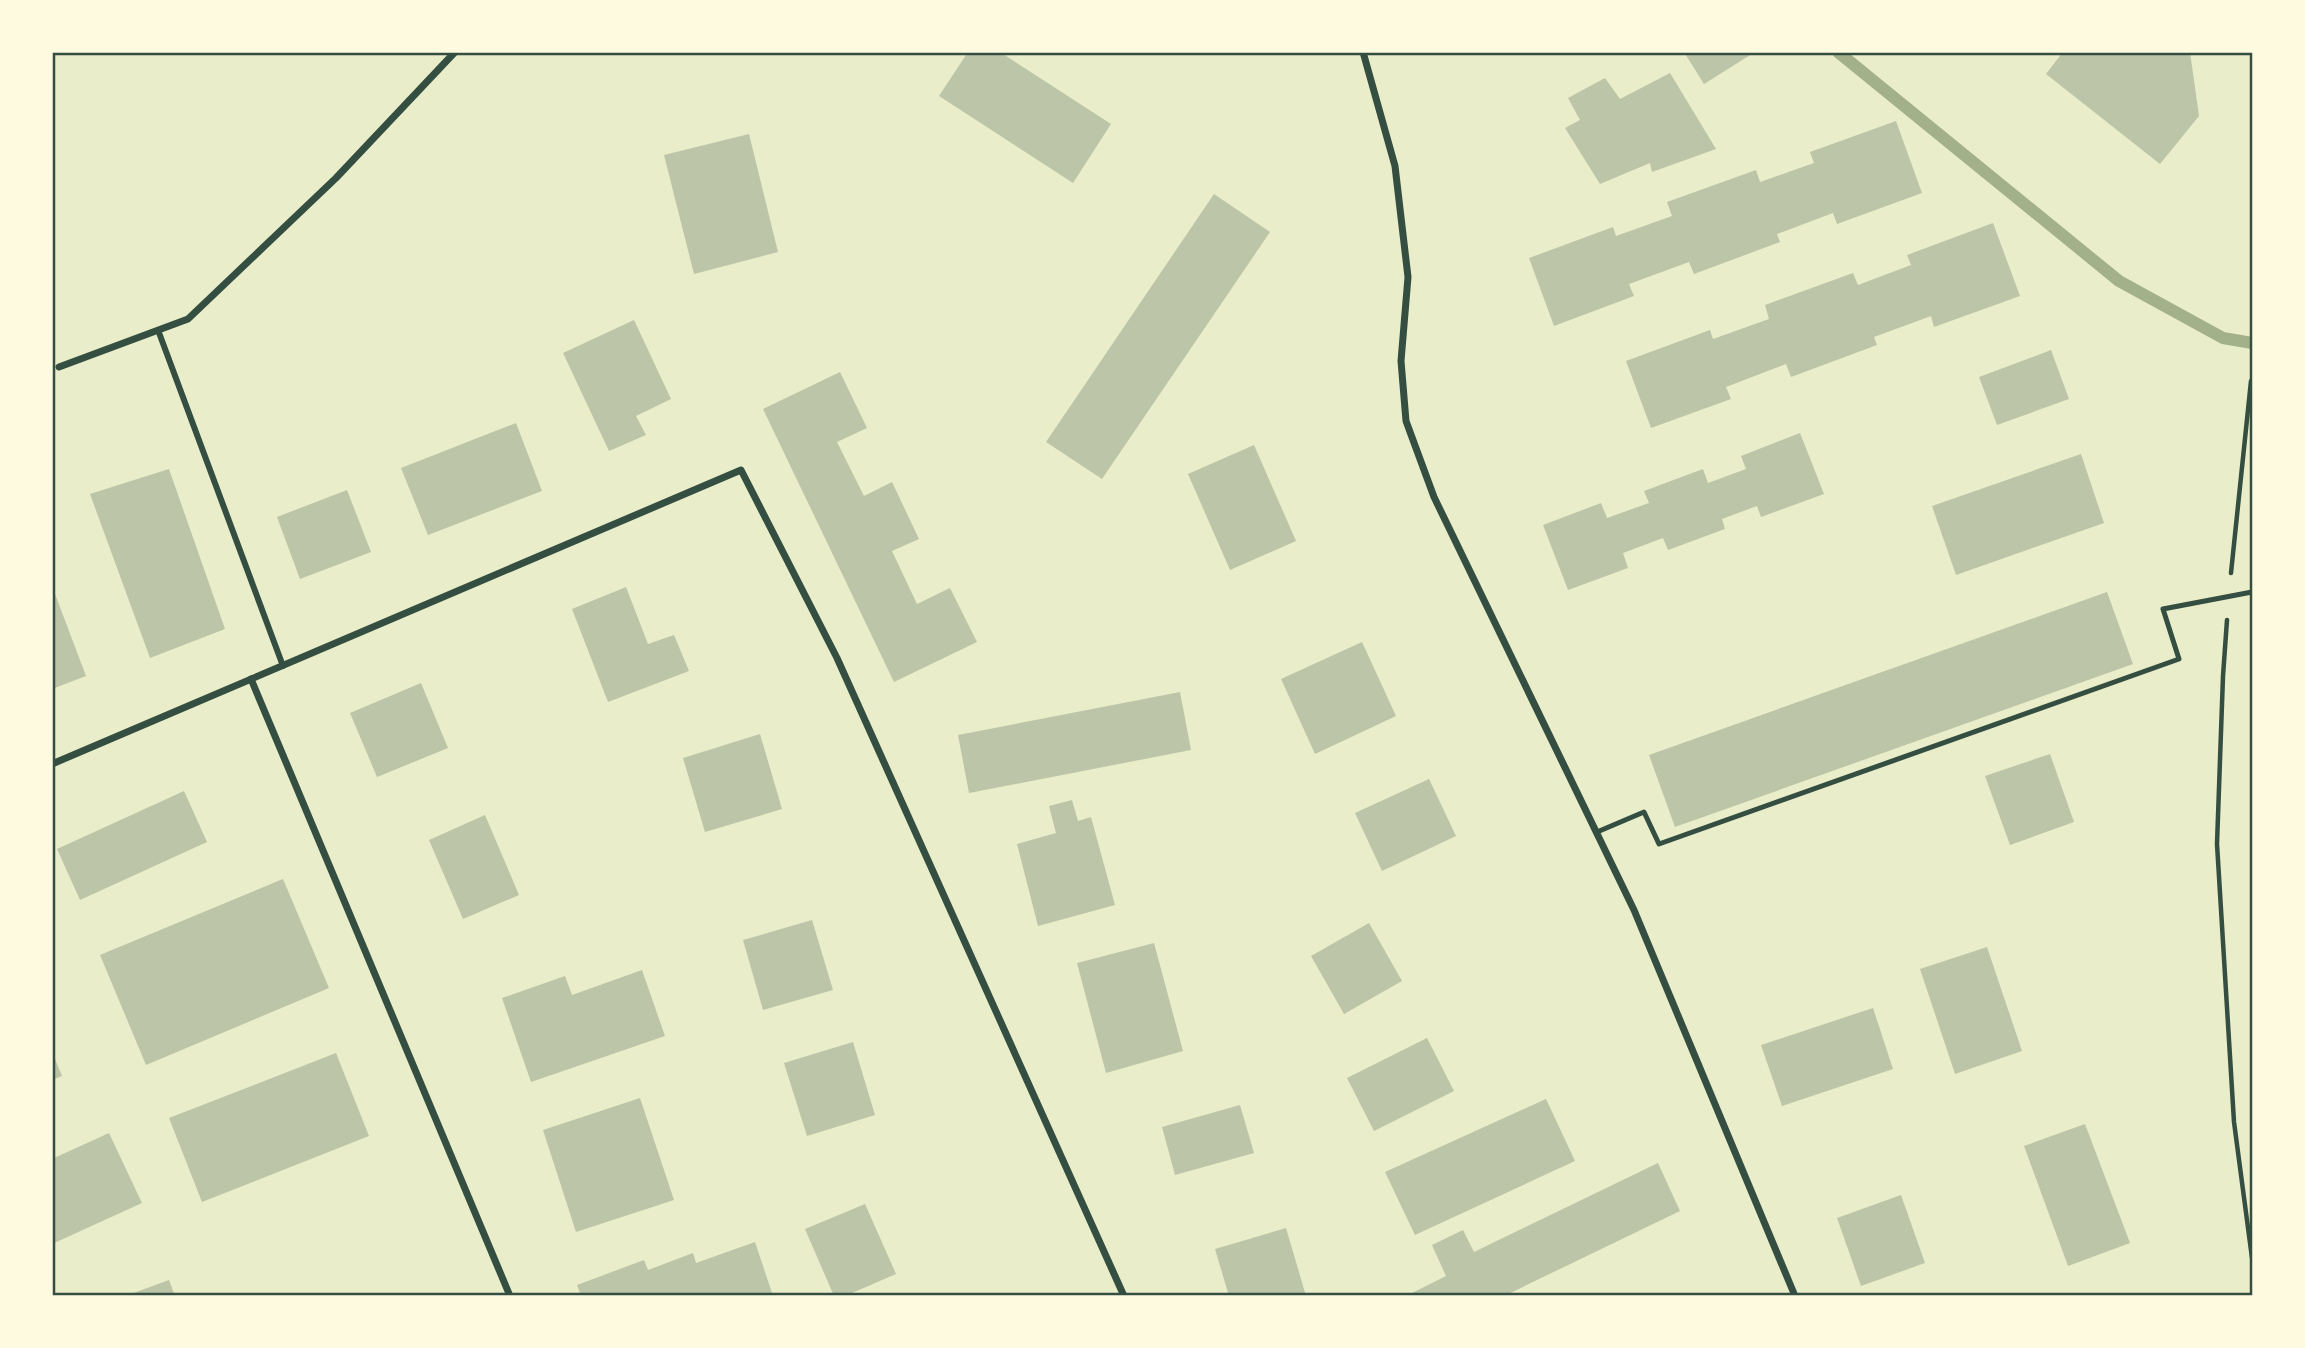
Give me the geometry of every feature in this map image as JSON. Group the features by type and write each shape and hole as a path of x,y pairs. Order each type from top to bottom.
{"street":[{"path":"59,367 188,319 337,178 455,52"},
{"path":"1363,52 1396,178 1408,277 1401,361 1406,421 1434,497 1634,910 1795,1296"},
{"path":"158,330 283,666"},
{"path":"52,764 741,470 837,658 1124,1296"},
{"path":"251,679 510,1296"}],"lane":[{"path":"1597,832 1644,811 1659,844 2179,659 2164,609 2252,592"}],"path":[{"path":"2251,382 2222,676 2217,844 2233,1110 2252,1258"}],"building":[{"path":"968,52 1000,52 1111,124 1073,183 939,96"},
{"path":"1684,52 1755,52 1704,84"},
{"path":"2063,52 2190,52 2199,116 2160,164 2046,74"},
{"path":"1670,73 1716,149 1652,172 1650,163 1600,184 1565,128 1580,120 1568,98 1605,78 1620,99"},
{"path":"1896,121 1922,193 1837,224 1833,213 1777,234 1780,242 1694,274 1689,262 1629,284 1634,296 1554,326 1529,258 1613,227 1616,236 1672,216 1667,202 1756,170 1760,182 1814,163 1810,152"},
{"path":"749,134 778,252 694,274 664,155"},
{"path":"1214,194 1270,232 1102,479 1046,442"},
{"path":"1993,223 2020,296 1934,327 1931,316 1874,337 1877,345 1791,377 1786,364 1726,387 1731,399 1651,428 1626,361 1710,330 1713,339 1769,319 1765,305 1853,273 1858,285 1911,265 1907,255"},
{"path":"634,320 671,399 636,416 646,435 609,451 563,353"},
{"path":"2051,350 2069,399 1997,425 1979,377"},
{"path":"840,372 867,428 837,442 864,496 892,482 919,539 892,551 917,604 950,588 977,642 894,682 763,409"},
{"path":"516,423 542,491 428,535 401,468"},
{"path":"1800,433 1824,494 1761,517 1757,506 1722,519 1725,529 1668,550 1663,538 1623,553 1628,568 1568,590 1543,525 1601,503 1607,518 1649,503 1644,491 1703,469 1708,483 1746,469 1741,456"},
{"path":"1254,445 1296,541 1230,570 1188,474"},
{"path":"2081,454 2104,523 1956,575 1932,506"},
{"path":"169,469 225,629 150,658 90,494"},
{"path":"347,490 371,552 300,579 277,517"},
{"path":"52,586 86,676 52,689"},
{"path":"626,587 648,644 674,635 689,671 608,702 572,609"},
{"path":"2107,592 2133,664 1675,827 1649,755"},
{"path":"1362,642 1396,716 1315,754 1281,679"},
{"path":"421,683 448,748 377,777 350,713"},
{"path":"1180,692 1191,750 969,793 958,735"},
{"path":"760,734 782,809 705,832 683,758"},
{"path":"2050,754 2074,822 2010,845 1985,776"},
{"path":"1429,779 1456,836 1382,871 1355,813"},
{"path":"184,791 207,842 80,900 57,849"},
{"path":"1072,800 1078,821 1091,817 1115,905 1038,926 1017,844 1056,833 1049,806"},
{"path":"485,815 519,895 463,919 429,840"},
{"path":"283,879 329,988 146,1065 100,955"},
{"path":"812,920 833,990 763,1010 743,940"},
{"path":"1369,923 1402,981 1344,1014 1311,956"},
{"path":"1154,943 1183,1051 1106,1073 1077,963"},
{"path":"1987,947 2022,1051 1955,1074 1920,969"},
{"path":"642,970 665,1036 531,1082 502,998 565,976 572,995"},
{"path":"1873,1008 1893,1069 1782,1106 1761,1045"},
{"path":"1427,1038 1454,1091 1374,1131 1347,1078"},
{"path":"853,1042 875,1115 807,1136 784,1063"},
{"path":"52,1052 62,1076 52,1080"},
{"path":"336,1053 369,1136 202,1202 169,1118"},
{"path":"640,1098 674,1200 576,1232 543,1130"},
{"path":"1546,1099 1575,1161 1415,1235 1385,1172"},
{"path":"1240,1105 1254,1153 1175,1175 1162,1127"},
{"path":"2085,1124 2130,1243 2068,1266 2024,1146"},
{"path":"109,1133 142,1203 52,1244 52,1159"},
{"path":"1658,1163 1680,1211 1504,1296 1406,1296 1446,1276 1432,1245 1463,1230 1474,1252"},
{"path":"1901,1195 1925,1263 1861,1286 1837,1218"},
{"path":"865,1204 896,1274 845,1296 834,1296 805,1229"},
{"path":"1286,1228 1306,1296 1229,1296 1215,1249"},
{"path":"755,1242 773,1296 581,1296 577,1285 644,1260 648,1270 693,1253 696,1263"},
{"path":"169,1280 175,1296 128,1296 128,1295"}],"waterway":[{"path":"1838,52 2119,281 2223,338 2252,343"}]}
